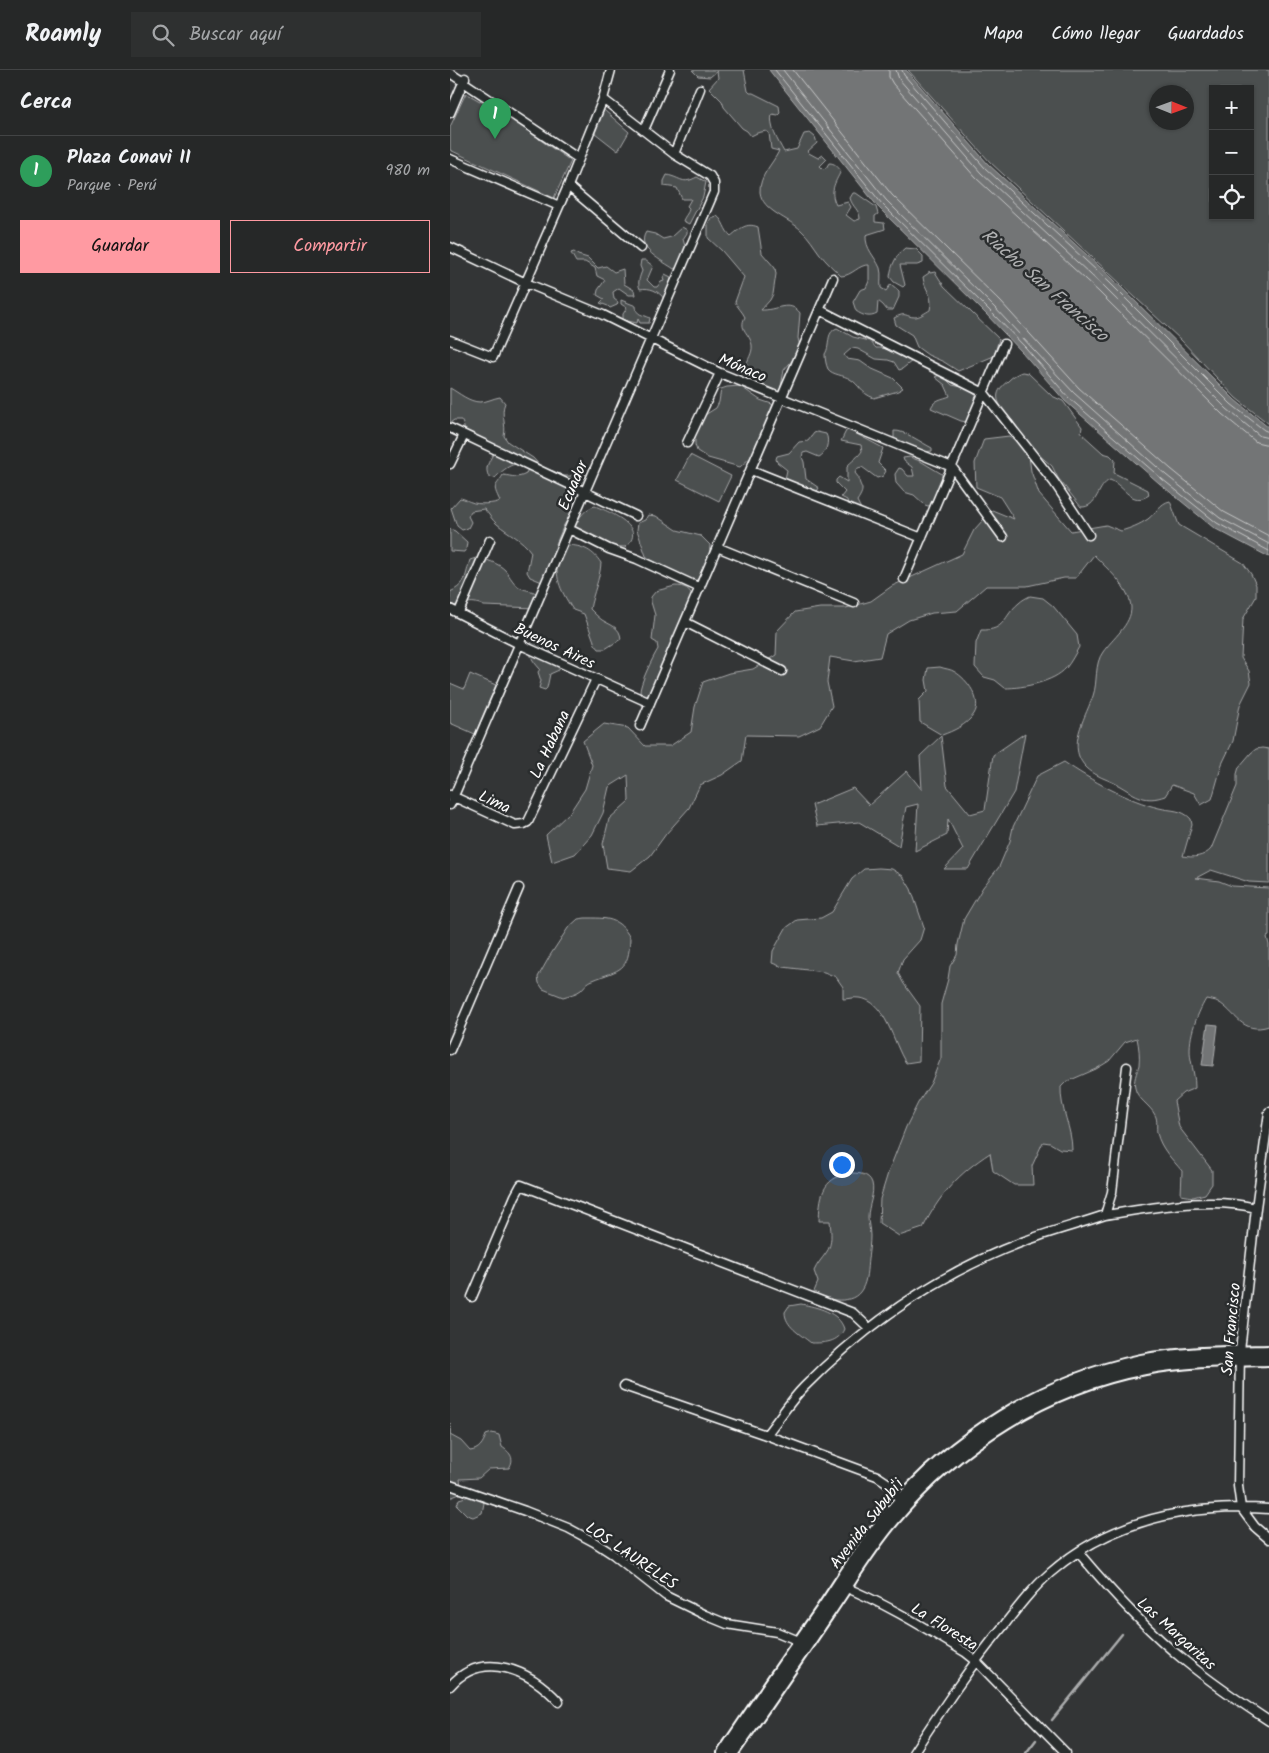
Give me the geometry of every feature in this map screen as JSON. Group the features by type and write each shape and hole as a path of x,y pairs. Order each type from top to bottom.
{"street":[{"path":"450,340 493,357 579,160 603,100 611,70"},
{"path":"644,130 670,70"},
{"path":"450,73 464,79 579,160"},
{"path":"450,113 464,79"},
{"path":"603,100 674,154 700,89"},
{"name":"Ecuador","path":"450,805 452,796 714,192 714,183 710,176 674,154"},
{"path":"450,159 559,206"},
{"path":"568,186 641,248"},
{"name":"Mónaco","path":"450,247 526,282 603,314 720,373 952,467"},
{"path":"640,726 833,278"},
{"path":"820,310 984,393 1054,482 1089,535"},
{"path":"904,580 1004,344"},
{"path":"687,444 720,373"},
{"path":"450,428 636,516"},
{"path":"450,464 464,435"},
{"path":"952,467 1003,537"},
{"path":"751,470 922,538"},
{"path":"569,529 609,549 637,559 700,588"},
{"path":"459,612 490,540"},
{"path":"717,547 854,603"},
{"name":"Buenos Aires","path":"450,609 519,644 650,703"},
{"path":"685,622 782,672"},
{"name":"La Habana","path":"528,822 596,679"},
{"name":"Lima","path":"452,796 515,825 528,822"},
{"path":"450,1050 519,888"},
{"path":"1105,1215 1112,1192 1127,1066"},
{"name":"San Francisco","path":"1241,1508 1238,1486 1240,1356 1256,1208 1269,1112"},
{"path":"472,1297 521,1186 852,1314 869,1328"},
{"path":"766,1435 803,1388 869,1328 909,1299 974,1262 1026,1240 1105,1215 1184,1205 1227,1203 1256,1208"},
{"name":"Avenida Sububi'i","path":"1240,1356 1269,1351"},
{"name":"Avenida Sububi'i","path":"733,1753 842,1586 875,1530 903,1503 925,1474 973,1434 1041,1394 1090,1375 1143,1360 1199,1352 1269,1360"},
{"path":"624,1386 877,1476 889,1484 903,1503"},
{"name":"LOS LAURELES","path":"450,1485 568,1528 614,1555 666,1596 705,1615 727,1624 776,1632 799,1641"},
{"path":"913,1753 975,1660 1028,1594 1050,1573 1078,1552 1116,1532 1178,1512 1208,1508 1269,1510"},
{"path":"1241,1508 1255,1527 1269,1539"},
{"name":"Las Margaritas","path":"1078,1552 1108,1587 1183,1660 1217,1687 1269,1721"},
{"name":"Avenida Sububi'i","path":"723,1753 799,1641 842,1586"},
{"name":"La Floresta","path":"842,1586 882,1603 965,1652 1066,1753"},
{"path":"450,1686 461,1676 476,1669 503,1666 523,1674 544,1687 559,1702"}],"shaded area":[{"path":"692,70 744,70 748,91 779,106 780,113 778,115 772,114 771,119 775,134 784,152 797,149 804,134 810,133 815,137 817,143 807,152 818,158 823,155 827,159 820,166 823,169 831,163 836,165 841,171 833,191 836,205 848,202 851,207 846,215 854,221 860,219 859,213 850,198 853,193 856,193 876,207 878,214 875,216 875,222 884,223 885,229 866,235 866,240 880,268 881,288 886,291 891,284 899,291 899,297 893,310 887,310 878,301 877,314 866,316 856,311 853,302 860,290 866,288 869,281 869,265 862,266 849,274 841,276 822,257 804,233 766,204 762,199 760,186 766,171 779,151 771,149 769,133 766,131 751,136 742,128 724,107 722,101 709,88 718,78 717,71 710,77 698,76"},
{"path":"908,70 1269,70 1269,424 1236,398 1181,340 990,162"},
{"path":"466,93 497,111 501,109 514,119 513,121 535,136 538,136 539,139 571,161 554,198 450,150 450,127"},
{"path":"604,110 629,132 618,151 595,133"},
{"path":"667,175 685,181 697,177 706,182 703,197 689,224 683,221 691,199 682,199 677,188 664,186"},
{"path":"717,216 731,236 740,229 750,225 758,227 762,253 775,268 776,274 773,294 761,310 787,306 796,309 800,313 798,338 801,350 784,370 780,392 764,389 749,378 746,367 752,351 752,345 743,325 745,317 735,302 744,277 708,238 708,224 711,218"},
{"path":"682,227 687,230 683,239 686,250 679,266 674,269 647,249 644,244 644,238 646,232 655,234 663,239 671,237"},
{"path":"905,248 916,249 923,256 923,263 900,265 905,285 903,287 894,282 890,277 894,261"},
{"path":"574,252 588,258 598,268 606,266 614,272 623,269 624,284 634,290 635,295 629,295 619,288 613,292 614,299 618,302 617,305 610,308 600,303 604,299 597,295 598,290 605,280 597,276 595,268 585,262 576,262 571,253"},
{"path":"641,260 645,260 653,266 647,280 654,287 657,287 664,281 665,274 671,277 667,290 673,295 673,298 670,300 664,299 654,290 640,289"},
{"path":"929,271 930,273 935,272 944,286 999,339 994,356 958,371 917,347 912,335 896,325 894,318 898,316 917,317 930,310 931,300 923,277"},
{"path":"621,300 636,306 637,312 650,318 649,323 640,323 638,319 637,323 623,320 623,314 627,308 621,304"},
{"path":"837,328 853,337 870,341 876,348 895,351 912,361 899,370 894,362 876,359 858,349 852,348 844,355 847,359 860,361 870,368 893,378 903,388 874,398 866,394 850,379 830,371 825,360 825,354 831,333"},
{"path":"1022,372 1028,373 1052,396 1063,401 1082,427 1081,433 1103,453 1110,455 1115,460 1114,473 1148,490 1149,495 1137,499 1110,480 1102,486 1091,504 1081,507 1058,478 1052,466 1031,448 1012,420 1008,419 999,404 998,395 1002,386"},
{"path":"939,375 952,385 967,388 978,397 967,422 931,408 936,401 950,396 945,385 935,377"},
{"path":"740,386 760,400 772,404 774,410 756,444 756,455 740,467 708,458 697,451 695,431 700,418 716,408 721,389"},
{"path":"450,388 476,402 500,397 505,403 503,411 504,436 508,442 533,458 542,468 564,476 571,476 575,472 588,475 588,482 580,500 564,525 556,544 553,579 551,582 542,582 530,577 527,572 531,552 519,540 495,522 484,509 471,511 468,516 471,522 468,528 462,530 457,526 451,508 460,498 477,504 498,502 500,501 495,489 503,475 520,476 526,474 528,468 524,465 515,464 506,468 495,478 489,477 487,468 489,462 493,454 499,454 482,443 470,442 461,420 454,420 450,423"},
{"path":"849,430 883,448 878,463 886,471 883,476 877,478 862,467 858,468 855,473 859,478 862,488 862,493 857,501 862,511 848,506 847,500 841,497 845,492 836,483 839,477 847,482 847,466 862,451 861,445 841,441 846,431"},
{"path":"894,431 913,437 932,448 932,451 924,452 897,440 894,438"},
{"path":"817,432 826,434 828,440 825,450 819,457 807,452 803,453 802,457 806,479 819,488 816,493 785,479 787,470 776,459 777,456 789,453 799,442 808,441"},
{"path":"1009,436 1028,449 1031,471 1039,494 1071,531 1106,525 1121,531 1145,521 1163,504 1170,501 1179,525 1243,563 1251,574 1256,585 1256,597 1243,619 1241,658 1249,671 1251,683 1240,705 1233,741 1222,764 1212,799 1201,805 1194,793 1172,785 1165,796 1146,799 1095,774 1085,766 1079,757 1077,748 1078,738 1093,696 1098,662 1103,652 1125,625 1131,607 1122,585 1094,555 1076,578 1064,578 1027,586 986,586 957,611 932,613 909,620 886,634 880,657 854,661 830,657 827,682 832,706 820,726 799,736 746,735 742,761 722,775 700,785 689,808 650,856 631,871 607,868 603,844 609,819 629,801 628,775 609,787 603,813 592,835 575,854 552,862 546,835 570,812 585,789 592,765 583,741 604,724 628,728 645,746 670,746 691,732 695,707 703,682 729,673 753,669 776,655 777,631 795,612 820,608 846,608 871,601 892,586 962,554 974,530 992,510 1014,519 1000,497 976,487 975,463 984,439"},
{"path":"690,455 731,476 719,501 677,480"},
{"path":"910,457 942,474 942,488 934,505 925,505 914,495 904,492 896,483 895,474 899,468 908,476 914,476 912,467 903,458"},
{"path":"595,506 609,512 630,527 633,533 631,540 625,547 605,546 577,532 575,526 578,520 586,511"},
{"path":"648,515 656,516 677,530 701,536 710,545 709,558 697,580 691,581 646,556 637,530 638,523 645,520"},
{"path":"450,529 467,542 464,552 450,551"},
{"path":"564,545 590,551 601,563 590,609 602,620 617,629 621,639 605,649 599,649 595,644 584,614 573,610 561,588 557,570 557,552"},
{"path":"476,558 488,560 499,565 519,587 539,595 536,608 484,606 471,603 463,604 450,611 450,592 460,586 466,575 470,560"},
{"path":"675,586 686,588 692,598 651,694 646,697 640,693 640,689 658,649 657,643 652,640 655,615 651,597 656,591"},
{"path":"1030,596 1043,598 1053,606 1077,635 1079,647 1066,668 1054,677 1029,685 1005,688 995,680 984,677 975,667 976,643 981,630 989,630 1000,625 1021,601"},
{"path":"534,642 556,656 558,660 559,670 550,674 545,690 539,688 541,681 538,672 540,669 530,654 531,643"},
{"path":"940,667 960,675 969,685 977,703 974,714 968,721 942,735 920,722 919,700 928,691 926,680 928,668"},
{"path":"470,674 496,685 475,734 450,723 450,683 464,689"},
{"path":"1025,733 1014,792 968,869 944,869 963,849 948,819 947,835 915,851 918,804 906,807 899,846 859,822 817,826 812,805 853,788 869,805 907,771 922,790 920,756 941,736 947,786 970,814 985,810 993,755"},
{"path":"1256,749 1269,749 1269,883 1249,882 1211,870 1196,878 1219,881 1232,886 1269,888 1269,936 1267,937 1269,945 1269,1026 1260,1028 1245,1025 1218,1002 1206,999 1196,1020 1190,1044 1195,1088 1183,1093 1174,1101 1179,1127 1212,1170 1212,1184 1205,1194 1193,1197 1181,1195 1182,1171 1161,1144 1157,1133 1155,1115 1136,1092 1135,1079 1139,1065 1137,1038 1125,1042 1109,1061 1066,1082 1061,1087 1062,1103 1072,1150 1060,1149 1050,1143 1043,1142 1032,1166 1033,1185 1014,1185 993,1171 990,1153 959,1177 943,1195 923,1228 899,1236 879,1223 880,1199 888,1173 906,1127 931,1083 941,1058 941,1004 950,966 957,955 964,919 983,887 999,867 1010,841 1013,827 1037,776 1064,762 1098,783 1123,795 1147,805 1184,813 1191,819 1192,825 1183,856 1194,857 1205,854 1211,849 1237,786 1239,767 1251,753"},
{"path":"864,869 892,869 903,876 911,889 924,927 920,940 903,959 898,973 920,1006 919,1061 906,1063 888,1024 876,1006 859,998 843,999 843,987 836,977 824,972 783,967 772,963 773,951 786,928 797,920 821,918 832,912 852,879"},
{"path":"578,919 612,920 617,922 626,931 630,938 628,957 625,963 616,971 589,982 581,990 563,997 543,989 538,977 551,954 568,928"},
{"path":"849,1173 866,1175 872,1183 873,1191 868,1217 870,1239 866,1274 864,1286 853,1298 832,1300 813,1294 818,1282 814,1271 830,1246 831,1238 830,1221 819,1221 820,1204 827,1184"},
{"path":"801,1304 832,1314 844,1329 841,1334 834,1340 811,1343 790,1326 786,1317 785,1312 789,1306"},
{"path":"492,1433 499,1435 502,1447 511,1456 511,1465 509,1468 489,1469 479,1478 460,1479 462,1493 450,1498 450,1435 461,1441 470,1451 480,1446 486,1435"},
{"path":"469,1496 479,1498 484,1503 482,1513 473,1517 467,1515 457,1505 459,1499"}],"water":[{"name":"Riacho San Francisco","path":"769,70 906,70 988,164 1112,278 1235,400 1269,428 1269,557 1214,528 1065,401 987,315 878,207"},
{"path":"1208,1024 1218,1025 1213,1066 1202,1065"}],"waterway":[{"path":"1052,1720 1122,1634"},
{"path":"1026,1753 1036,1740"}],"place":[{"name":"Plaza Conavi II","path":"495,139"}]}
